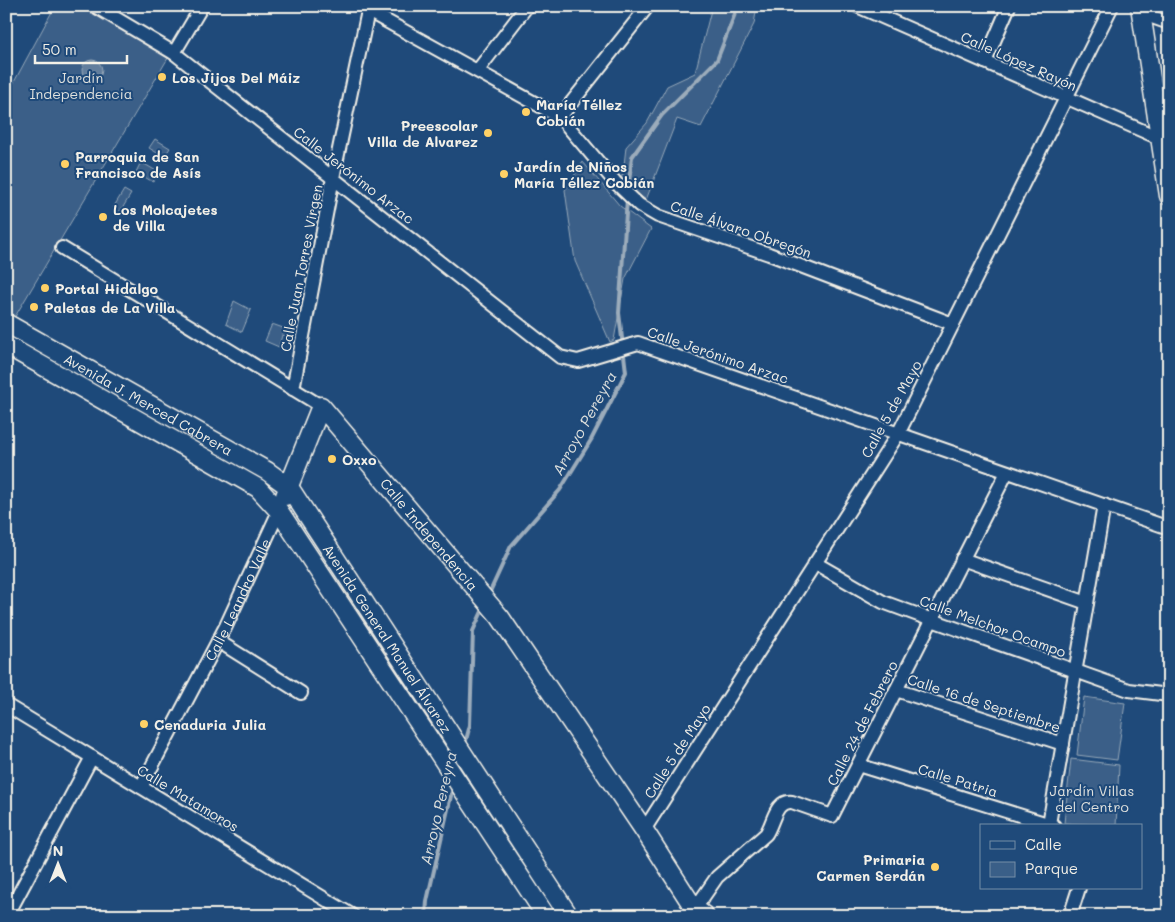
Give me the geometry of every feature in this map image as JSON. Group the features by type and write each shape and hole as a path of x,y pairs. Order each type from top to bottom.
{"main road":[{"path":"1140,10 1164,140 1169,196"},
{"name":"Avenida J. Merced Cabrera","path":"9,330 268,471 288,487"},
{"name":"Avenida J. Merced Cabrera","path":"6,345 258,488 279,510"},
{"name":"Calle Leandro Valle","path":"279,510 321,406"},
{"name":"Calle Independencia","path":"321,406 500,617 644,830 697,913"},
{"name":"Avenida General Manuel Álvarez","path":"288,487 568,916"},
{"name":"Avenida General Manuel Álvarez","path":"279,510 546,916"},
{"path":"444,760 458,746"}],"street":[{"name":"Calle Jerónimo Arzac","path":"95,6 169,50 560,357 578,361 638,343 1169,528"},
{"path":"169,50 202,6"},
{"path":"478,70 527,6"},
{"path":"560,117 648,6"},
{"name":"Calle López Rayón","path":"857,6 1164,140"},
{"path":"985,62 1009,6"},
{"name":"Calle 5 de Mayo","path":"644,830 898,434 1112,6"},
{"name":"Calle Álvaro Obregón","path":"369,9 560,117 615,182 639,205 658,216 769,254 953,324"},
{"name":"Calle Juan Torres Virgen","path":"293,389 333,178 369,9"},
{"path":"1140,10 1169,22"},
{"name":"Calle Independencia","path":"62,248 321,406"},
{"name":"Calle 24 de Febrero","path":"697,913 717,877 766,834 772,825 779,805 785,801 832,816 1007,472"},
{"path":"1052,824 1063,744 1104,505"},
{"name":"Calle Leandro Valle","path":"141,787 218,641 279,510"},
{"path":"962,560 1087,604"},
{"name":"Calle Melchor Ocampo","path":"815,563 883,602 1129,690 1169,695"},
{"path":"218,641 301,693"},
{"name":"Calle 16 de Septiembre","path":"896,690 1063,744"},
{"name":"Calle Matamoros","path":"6,705 353,916"},
{"path":"7,916 92,757"},
{"name":"Calle Patria","path":"858,765 1049,824"},
{"path":"1070,916 1078,890"}],"green space":[{"name":"Jardín Independencia","path":"55,6 86,6 168,58 13,320 6,316 6,97"},
{"path":"712,6 757,6 754,24 701,127 677,119 646,200 619,180 623,174 626,147 647,123 667,86 695,73"},
{"path":"155,139 170,148 164,157 149,148"},
{"path":"141,162 158,172 153,182 136,172"},
{"path":"583,162 620,206 651,229 625,279 614,340 610,342 575,261 565,190"},
{"path":"124,190 131,194 120,212 113,208"},
{"path":"234,301 251,310 242,332 226,324"},
{"path":"272,324 297,333 296,339 282,335 279,347 265,341"},
{"path":"1084,697 1125,703 1117,760 1077,755"},
{"name":"Jardín Villas del Centro","path":"1071,759 1119,765 1116,824 1064,823"}],"shaded area":[{"path":"92,60 99,63 102,70 99,77 92,80 85,77 82,70 85,63"}],"waterway":[{"name":"Arroyo Pereyra","path":"628,190 632,157 662,115 717,60 738,6"},
{"name":"Arroyo Pereyra","path":"488,596 511,546 560,490 591,440 626,372 619,313 627,199"},
{"name":"Arroyo Pereyra","path":"465,744 470,725 473,631 484,607"},
{"name":"Arroyo Pereyra","path":"426,916 427,901 453,787"}],"place":[{"name":"Los Jijos Del Máiz","path":"162,77"},
{"name":"María Téllez Cobián","path":"526,112"},
{"name":"Preescolar Villa de Alvarez","path":"488,133"},
{"name":"Parroquia de San Francisco de Asís","path":"65,164"},
{"name":"Jardín de Niños María Téllez Cobián","path":"504,174"},
{"name":"Los Molcajetes de Villa","path":"103,217"},
{"name":"Portal Hidalgo","path":"45,288"},
{"name":"Paletas de La Villa","path":"34,307"},
{"name":"Oxxo","path":"332,459"},
{"name":"Cenaduria Julia","path":"144,724"},
{"name":"Primaria Carmen Serdán","path":"935,867"}]}
